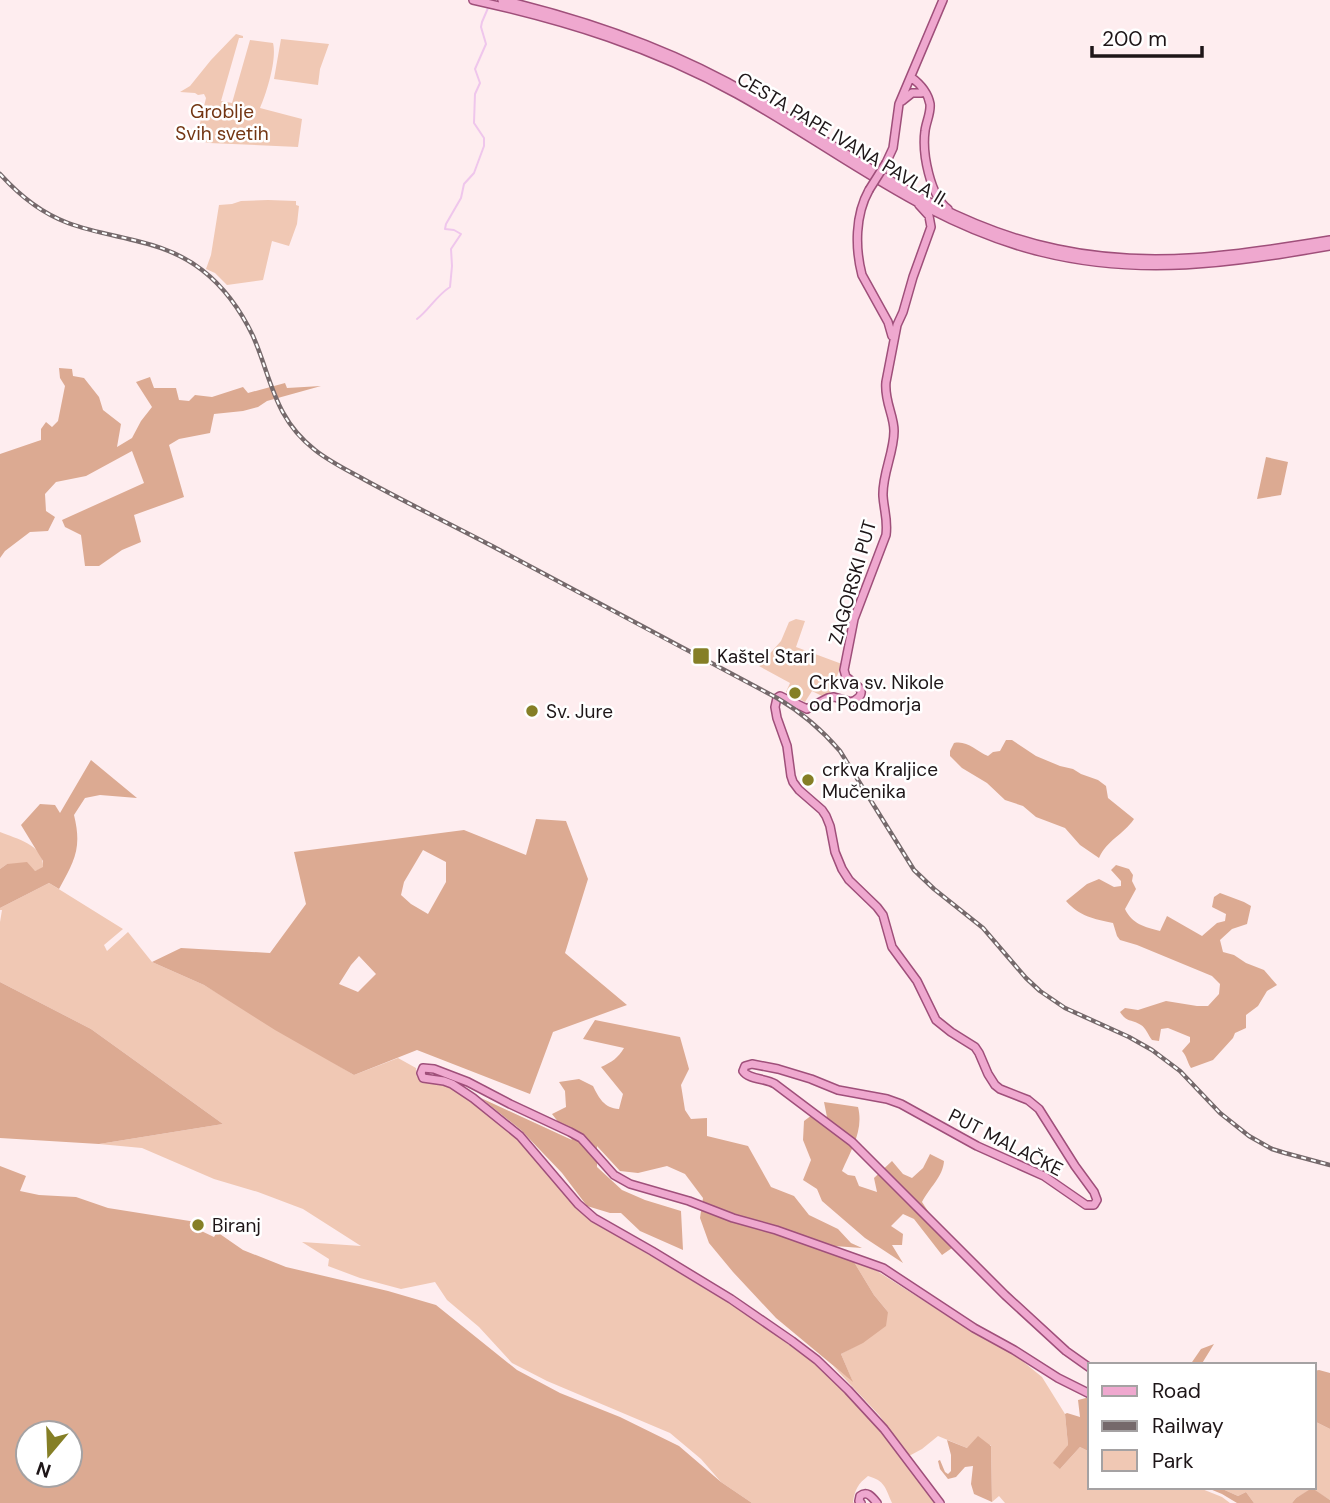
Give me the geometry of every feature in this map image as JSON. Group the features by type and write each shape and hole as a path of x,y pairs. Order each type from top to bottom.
{"main road":[{"name":"CESTA PAPE IVANA PAVLA II.","path":"473,0 586,29 680,65 749,101 919,205 960,221"},
{"name":"CESTA PAPE IVANA PAVLA II.","path":"502,0 593,25 674,56 752,96 904,189 988,236 1042,252 1093,262 1160,267 1215,263 1328,241"},
{"path":"919,205 929,216 931,227 903,312 892,325 862,275 857,252 861,208 893,148 899,104 943,0"},
{"path":"909,80 919,82 930,107 924,152 932,183 942,205 960,221"},
{"path":"899,104 912,93 924,95"},
{"path":"904,189 925,195 931,191 932,183"},
{"path":"931,227 940,221 960,221"},
{"name":"ZAGORSKI PUT","path":"780,696 807,709 834,697 852,702 861,693 858,684 846,677 844,670 854,619 888,522 883,495 895,429 885,391 893,340 892,325"},
{"name":"PUT MALAČKE","path":"780,696 775,707 776,718 787,746 790,776 799,790 826,816 842,869 883,915 892,947 917,981 936,1020 975,1047 995,1085 1039,1108 1097,1200 1094,1205 1086,1205 1044,1176 995,1155 919,1113 887,1099 838,1090 797,1074 761,1066 747,1065 744,1073 775,1084 852,1142 1005,1295 1066,1351 1088,1367"},
{"path":"940,1503 884,1429 817,1360 731,1299 594,1218 578,1204 520,1136 460,1088 443,1081 423,1078 423,1068 434,1069 468,1082 581,1138 614,1175 630,1184 689,1201 883,1268 974,1328 1088,1394"},
{"path":"861,1503 860,1496 865,1493 877,1503"}],"green space":[{"name":"Groblje Svih svetih","path":"236,34 243,38 239,38 221,101 232,103 250,40 273,43 272,66 260,108 302,119 298,147 209,143 196,140 206,98 204,94 180,92 190,86"},
{"path":"281,39 329,44 320,69 318,85 274,79"},
{"path":"268,200 296,201 299,206 297,224 289,246 272,241 263,280 227,285 215,273 206,269 211,255 219,205"},
{"path":"796,619 805,621 796,647 842,664 830,693 824,697 812,691 805,702 786,692 790,683 759,666 781,641 789,622"},
{"path":"0,832 35,848 40,854 43,868 35,871 7,864 0,869"},
{"path":"49,883 123,929 104,945 107,951 128,932 152,962 204,985 354,1075 398,1058 416,1068 417,1077 454,1088 520,1141 586,1217 744,1312 814,1363 885,1436 935,1503 892,1503 881,1483 868,1476 858,1487 854,1503 752,1503 721,1482 701,1459 670,1433 547,1381 512,1363 479,1327 447,1300 435,1282 401,1289 328,1266 329,1259 302,1242 361,1246 303,1209 214,1179 142,1148 99,1144 223,1124 91,1029 0,982 0,908"},
{"path":"854,1262 877,1271 979,1336 1015,1355 1042,1377 1065,1414 1068,1445 1060,1469 1080,1447 1088,1451 1088,1489 1202,1489 1230,1503 1005,1503 999,1496 992,1502 991,1445 967,1448 938,1436 909,1456 879,1415 833,1366 852,1380 841,1354 863,1342 888,1312"},
{"path":"1316,1422 1330,1429 1330,1500 1312,1489 1316,1489"},
{"path":"1222,1489 1312,1489 1292,1503 1254,1503 1246,1492 1238,1496"}],"shaded area":[{"path":"59,368 72,369 73,376 84,378 99,397 103,410 121,424 117,447 132,438 152,407 136,382 150,377 154,388 176,388 179,400 189,401 195,395 212,397 243,387 248,393 285,383 287,388 321,386 267,401 243,411 214,414 210,433 179,439 169,445 184,497 134,515 141,542 122,550 99,566 85,566 81,535 65,527 62,520 144,483 132,451 86,476 56,482 45,494 46,511 55,517 48,531 30,532 0,558 0,454 41,440 41,429 46,422 52,427 58,421 65,386 60,378"},
{"path":"1266,457 1288,462 1281,495 1257,499"},
{"path":"1006,740 1012,740 1036,756 1098,780 1106,786 1108,798 1134,819 1106,847 1099,858 1080,845 1065,828 1036,817 1023,806 1005,800 950,756 954,743 967,744 988,756 1000,751"},
{"path":"91,760 137,798 100,795 85,798 74,815 76,854 59,889 49,883 0,908 0,869 7,864 27,862 35,871 43,867 43,861 21,825 40,804 55,805 60,813"},
{"path":"536,819 566,821 588,879 565,953 627,1005 553,1032 530,1094 417,1050 354,1075 204,985 152,962 181,948 270,953 306,904 294,852 464,830 526,855","holes":["423,850 446,862 446,882 428,914 401,895 404,882","359,956 376,974 358,992 339,984"]},
{"path":"1116,865 1129,869 1136,889 1125,909 1135,921 1149,928 1160,931 1167,916 1202,936 1217,923 1225,921 1226,914 1212,907 1214,897 1220,893 1251,906 1247,924 1232,929 1220,940 1223,952 1264,970 1277,985 1267,991 1258,1006 1246,1015 1246,1028 1235,1033 1213,1060 1191,1068 1182,1051 1190,1042 1190,1037 1168,1028 1161,1029 1159,1041 1152,1040 1143,1026 1127,1019 1120,1012 1125,1008 1138,1010 1166,1001 1208,1006 1219,994 1220,984 1212,976 1120,940 1113,923 1082,913 1066,901 1087,884 1099,879 1114,887 1121,886 1121,881 1111,870"},
{"path":"0,982 91,1029 223,1124 99,1144 0,1138"},
{"path":"595,1020 680,1037 689,1069 681,1085 685,1110 691,1119 707,1118 707,1136 748,1146 771,1187 794,1196 809,1215 838,1229 851,1243 862,1248 806,1244 854,1262 888,1312 886,1326 863,1343 841,1354 853,1382 776,1318 709,1243 700,1218 703,1198 685,1174 667,1166 638,1173 620,1171 597,1146 597,1167 622,1190 681,1211 683,1250 640,1231 621,1213 610,1213 587,1206 562,1173 521,1130 481,1098 572,1140 552,1114 566,1107 565,1091 559,1082 579,1079 593,1086 606,1104 619,1109 623,1094 601,1067 614,1059 624,1048 583,1039"},
{"path":"824,1102 858,1107 858,1132 842,1171 855,1176 859,1186 877,1192 874,1178 892,1161 903,1174 912,1178 923,1168 930,1154 944,1161 938,1177 922,1202 952,1248 942,1255 914,1219 903,1214 891,1226 903,1234 902,1245 892,1245 903,1263 865,1238 822,1201 817,1189 803,1180 811,1160 803,1140 804,1121 816,1112 827,1117"},
{"path":"0,1166 26,1176 20,1191 76,1197 108,1208 196,1222 195,1228 214,1237 217,1232 243,1250 286,1267 436,1305 517,1370 560,1393 620,1417 679,1446 721,1482 752,1503 0,1503"},
{"path":"1214,1344 1202,1363 1191,1363 1201,1349"},
{"path":"1316,1371 1330,1373 1330,1429 1316,1422"},
{"path":"1088,1398 1088,1451 1080,1447 1060,1469 1053,1463 1068,1445 1065,1414 1080,1417 1078,1400"},
{"path":"978,1436 991,1446 992,1502 974,1494 971,1484 973,1466 965,1467 956,1477 948,1479 940,1469 938,1461 940,1460 948,1474 951,1471 951,1455 947,1440 967,1448"},
{"path":"1210,1489 1222,1489 1238,1496 1246,1492 1254,1503 1237,1503"},
{"path":"1314,1489 1330,1500 1330,1503 1292,1503"}],"waterway":[{"path":"417,319 450,287 451,249 461,234 445,229 446,224 461,198 464,184 474,173 484,146 484,138 474,123 475,94 480,83 475,69 486,44 481,27 488,8"}],"railway":[{"path":"0,174 31,203 58,219 170,252 186,259 218,284 253,336 282,411 301,438 315,450 381,489 777,698 803,715 840,751 914,870 983,928 1040,991 1065,1008 1152,1050 1180,1071 1220,1113 1249,1136 1272,1149 1330,1165"}],"place":[{"name":"Kaštel Stari","path":"701,656"},
{"name":"Crkva sv. Nikole od Podmorja","path":"795,693"},
{"name":"Sv. Jure","path":"532,711"},
{"name":"crkva Kraljice Mučenika","path":"808,780"},
{"name":"Biranj","path":"198,1225"}]}
